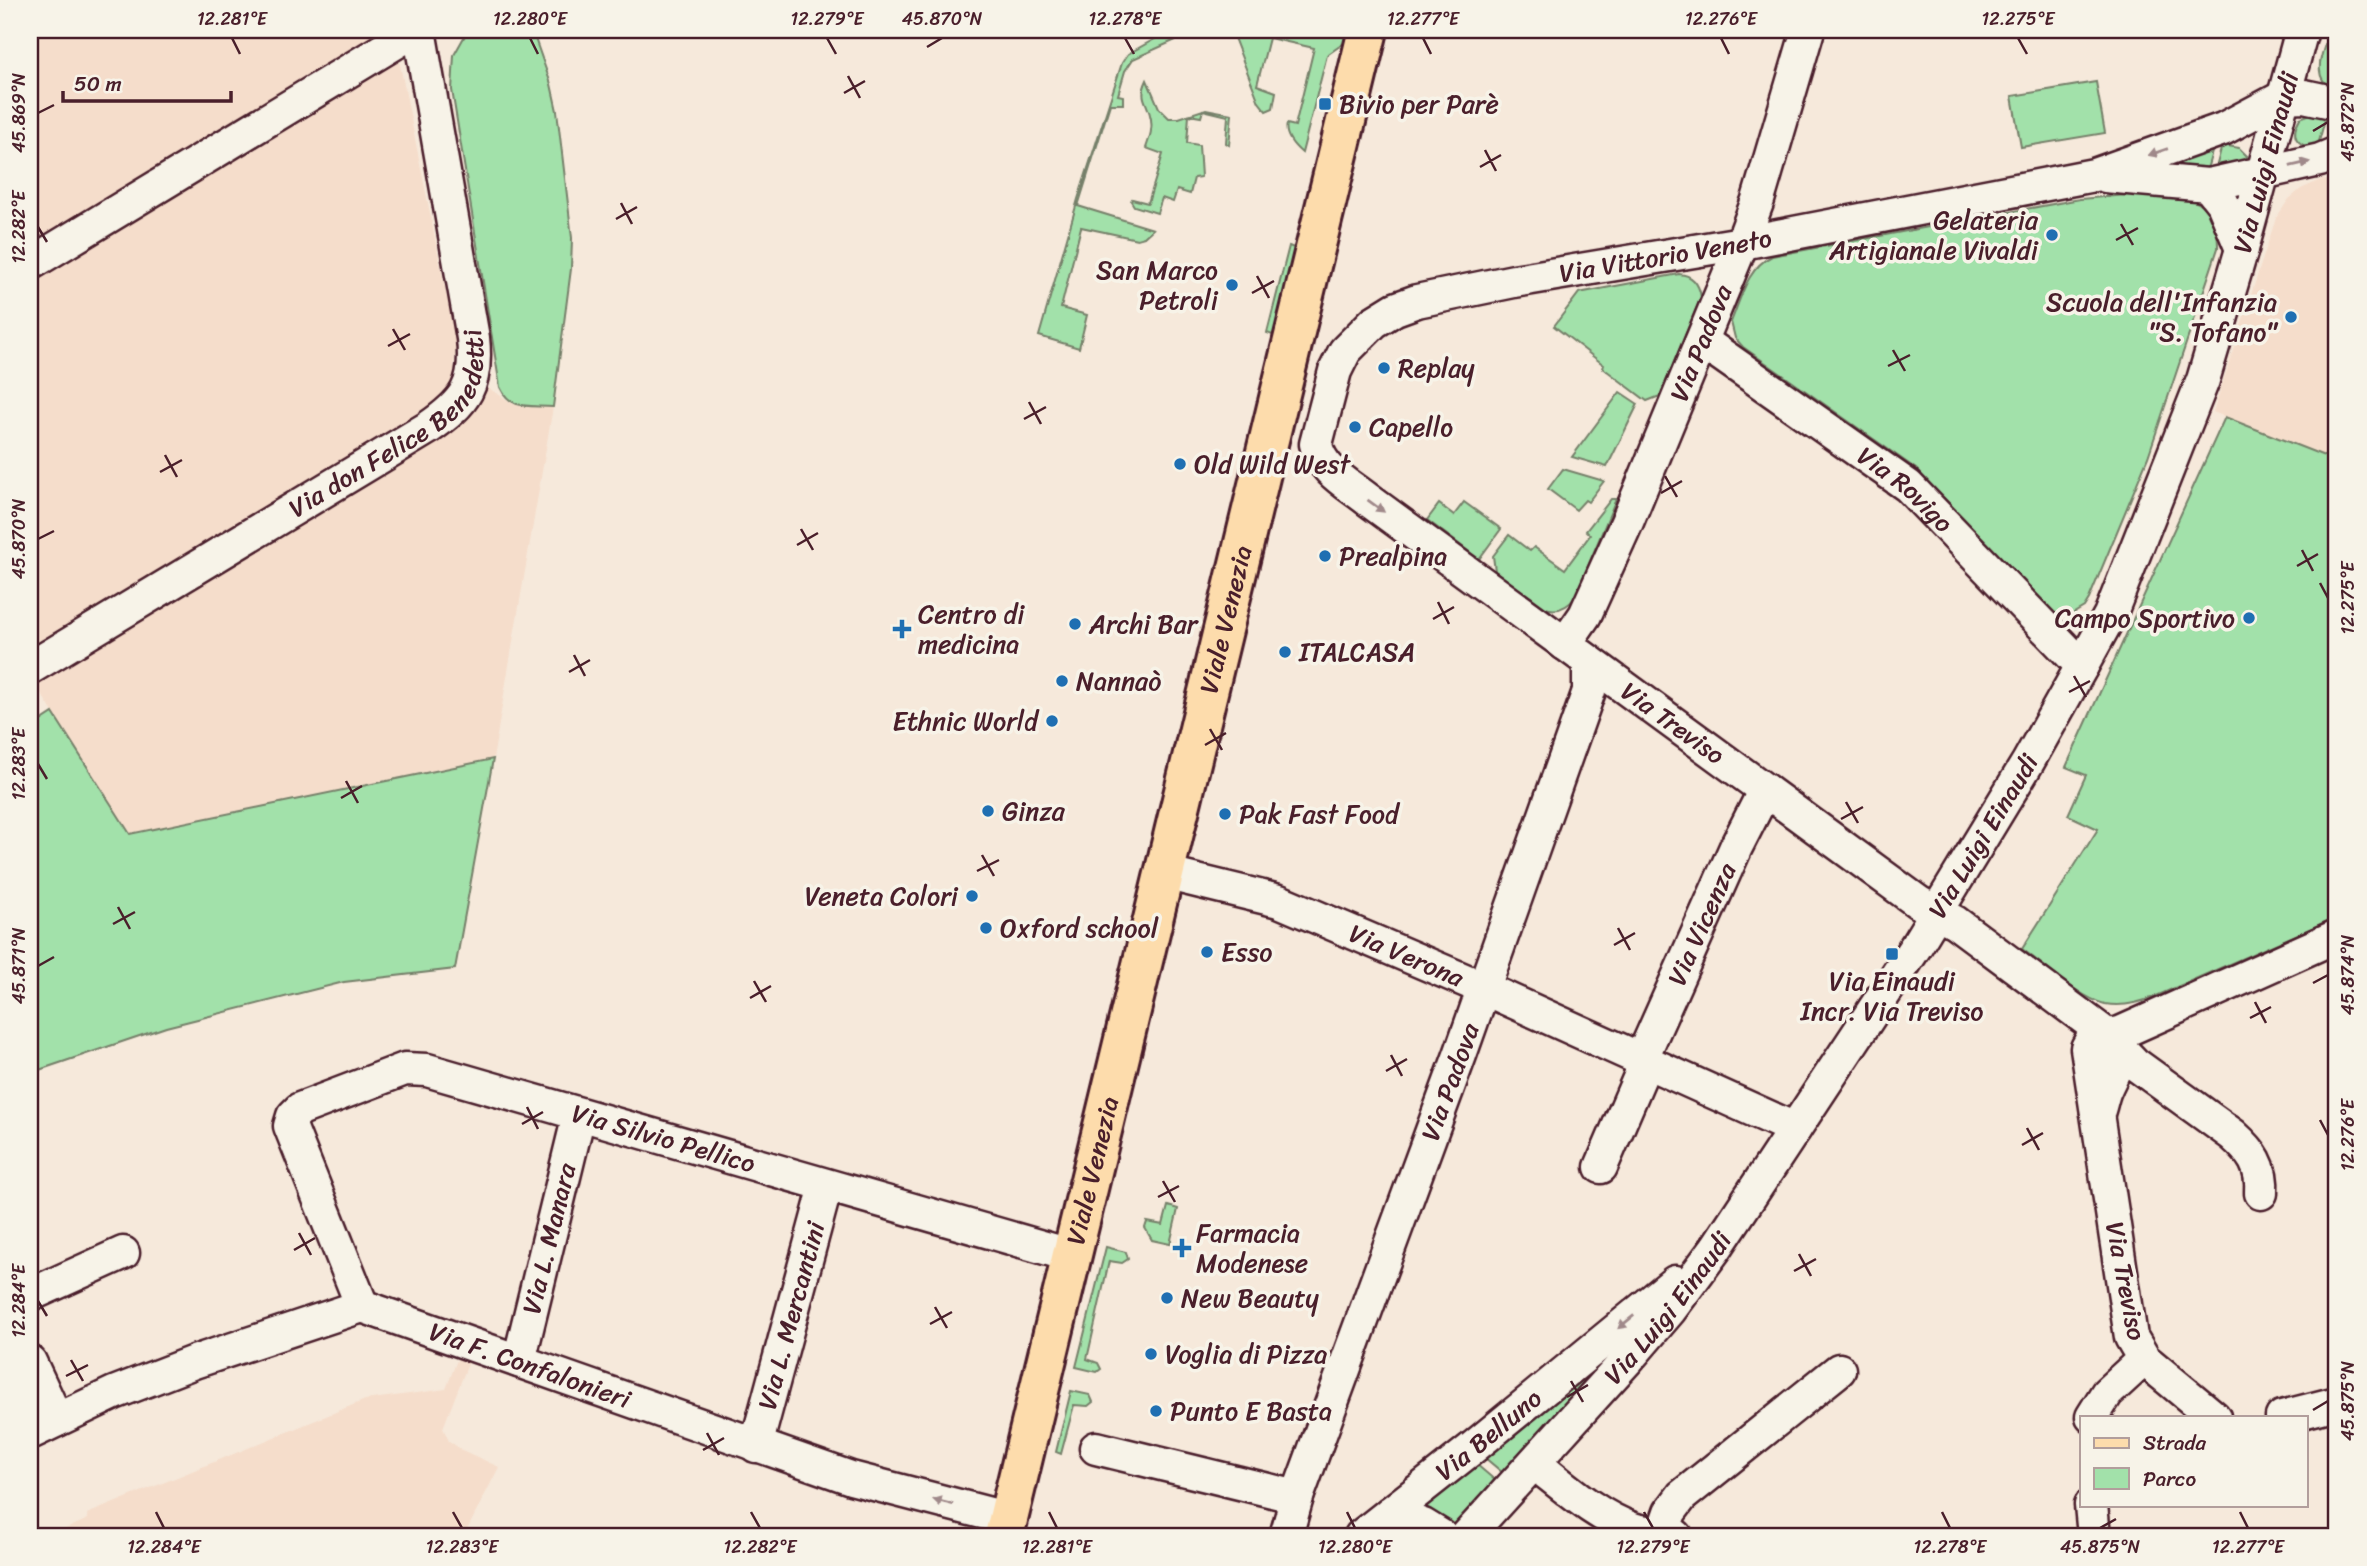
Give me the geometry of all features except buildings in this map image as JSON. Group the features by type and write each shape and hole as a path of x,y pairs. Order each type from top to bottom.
{"main road":[{"name":"Viale Venezia","path":"1007,1528 1368,30"}],"street":[{"path":"30,264 417,30"},
{"name":"Via don Felice Benedetti","path":"30,668 428,428 459,403 469,388 474,372 473,338 417,30"},
{"name":"Via Padova","path":"1286,1536 1297,1497 1589,691 1577,653 1590,605 1742,243 1758,200 1808,30"},
{"name":"Via Luigi Einaudi","path":"1467,1536 1662,1320 1716,1248 1936,913 2018,780 2082,666 2110,615 2203,380 2302,30"},
{"path":"2283,97 2304,96 2337,103"},
{"name":"Via Vittorio Veneto","path":"1331,393 1335,371 1345,351 1357,336 1395,309 1417,301 1514,281 1742,243 2094,175 2223,130 2283,97"},
{"path":"2223,130 2252,146 2264,166"},
{"name":"Via Vittorio Veneto","path":"2094,175 2208,185 2264,166 2320,160 2337,153"},
{"path":"2208,185 2230,217 2242,249"},
{"name":"Via Rovigo","path":"1702,341 1908,486 2082,666"},
{"path":"1283,381 1331,393"},
{"name":"Via Treviso","path":"1331,393 1317,444 1318,455 1325,464 1367,499 1918,902 1955,922 2095,1032 2117,1054 2116,1070 2098,1113 2131,1337 2144,1359 2213,1416"},
{"name":"Via Vicenza","path":"1641,1059 1736,847 1765,790"},
{"name":"Via Verona","path":"1164,873 1279,901 1483,988 1795,1129"},
{"path":"2095,1032 2120,1033 2337,936"},
{"path":"2095,1032 2246,1147 2257,1160 2262,1179 2261,1193"},
{"path":"1601,1167 1641,1073 1641,1059"},
{"name":"Via Silvio Pellico","path":"362,1306 290,1126 293,1116 300,1109 405,1069 417,1069 1073,1256"},
{"name":"Via L. Manara","path":"519,1361 579,1115"},
{"name":"Via L. Mercantini","path":"756,1446 826,1186"},
{"name":"Via Belluno","path":"1361,1536 1716,1248"},
{"path":"30,1296 123,1253"},
{"path":"30,1362 43,1427 114,1393 194,1362 362,1306"},
{"name":"Via F. Confalonieri","path":"362,1306 756,1446 1007,1528"},
{"path":"2093,1416 2107,1393 2144,1359"},
{"path":"1534,1463 1574,1496 1619,1523 1637,1531 1669,1534 1670,1512 1682,1496 1839,1370"},
{"path":"2286,1416 2337,1403"},
{"path":"1096,1448 1297,1497"},
{"path":"2091,1506 2094,1536"},
{"path":"1390,1513 1423,1525 1441,1536"}],"shaded area":[{"path":"30,30 393,30 456,342 454,367 514,404 553,407 493,759 130,834 30,676"},
{"name":"Scuola dell'Infanzia \"S. Tofano\"","path":"2323,179 2337,184 2337,461 2213,412 2276,218 2289,199 2301,189"},
{"path":"460,1352 471,1356 443,1428 449,1441 499,1467 464,1536 50,1536 88,1519 87,1514 365,1400 446,1389"}],"green space":[{"path":"468,30 532,30 551,84 557,111 572,238 571,269 553,407 515,403 504,395 500,387 452,90 454,55"},
{"path":"1171,30 1198,30 1133,59 1125,71 1118,95 1123,96 1123,104 1110,104 1078,206 1153,229 1137,239 1081,227 1061,308 1087,315 1079,348 1039,336 1078,199 1122,63 1128,54"},
{"path":"1231,30 1351,30 1344,43 1327,55 1302,153 1290,140 1286,128 1287,124 1295,126 1314,48 1269,38 1257,85 1276,92 1273,108 1266,111 1259,102"},
{"path":"2330,30 2337,30 2330,60 2337,61 2337,86 2326,84 2320,72 2321,58"},
{"path":"1147,80 1159,108 1169,118 1179,118 1203,110 1201,117 1189,115 1187,143 1199,145 1201,177 1194,178 1190,194 1177,190 1173,202 1162,198 1157,213 1134,206 1131,201 1132,199 1148,203 1163,154 1146,148 1151,119 1143,92"},
{"path":"2096,82 2105,133 2021,147 2012,96"},
{"path":"1203,110 1232,114 1229,145 1226,143 1228,116"},
{"path":"2327,112 2317,149 2300,143 2295,130 2300,118"},
{"path":"2214,145 2206,173 2142,168"},
{"path":"2222,145 2239,148 2247,156 2244,163 2215,172"},
{"path":"2150,193 2177,196 2199,203 2213,219 2218,248 2148,457 2089,599 2084,607 2069,616 2055,613 1916,469 1743,347 1735,338 1731,322 1746,284 1756,268 1772,256 2080,199"},
{"path":"1289,246 1297,249 1275,336 1267,333"},
{"path":"1679,274 1694,281 1701,297 1660,396 1647,401 1554,326 1579,293"},
{"path":"1620,392 1638,404 1607,467 1572,457"},
{"path":"2225,417 2337,461 2337,917 2148,999 2124,1005 2105,1004 2074,988 2022,949 2098,829 2068,815 2086,775 2066,767"},
{"path":"1563,469 1604,481 1588,502 1585,500 1576,510 1548,489"},
{"path":"1611,499 1616,499 1575,597 1566,606 1558,609 1545,608 1495,571 1493,556 1509,535 1530,551 1534,547 1565,569 1590,535 1586,531"},
{"path":"1464,502 1501,529 1479,559 1427,520 1439,504 1454,515"},
{"path":"53,713 130,834 493,759 455,969 344,982 166,1027 30,1073 30,728"},
{"path":"1168,1206 1178,1209 1170,1244 1152,1240 1145,1228 1147,1222 1163,1225"},
{"path":"1106,1247 1126,1252 1128,1259 1122,1263 1109,1261 1087,1359 1098,1363 1101,1369 1097,1372 1076,1367"},
{"path":"1635,1327 1503,1473 1478,1452"},
{"path":"1071,1391 1090,1395 1093,1402 1088,1406 1074,1405 1061,1454 1056,1452"},
{"path":"1470,1459 1496,1481 1454,1527 1450,1528 1414,1508"}],"place":[{"name":"Bivio per Parè","path":"1325,104"},
{"name":"Gelateria Artigianale Vivaldi","path":"2052,235"},
{"name":"San Marco Petroli","path":"1232,285"},
{"name":"Scuola dell'Infanzia \"S. Tofano\"","path":"2291,317"},
{"name":"Replay","path":"1384,368"},
{"name":"Capello","path":"1355,427"},
{"name":"Old Wild West","path":"1180,464"},
{"name":"Prealpina","path":"1325,556"},
{"name":"Campo Sportivo","path":"2249,618"},
{"name":"Archi Bar","path":"1075,624"},
{"name":"Centro di medicina","path":"902,629"},
{"name":"ITALCASA","path":"1285,652"},
{"name":"Nannaò","path":"1062,681"},
{"name":"Ethnic World","path":"1052,721"},
{"name":"Ginza","path":"988,811"},
{"name":"Pak Fast Food","path":"1225,814"},
{"name":"Veneta Colori","path":"972,896"},
{"name":"Oxford school","path":"986,928"},
{"name":"Esso","path":"1207,952"},
{"name":"Via Einaudi Incr. Via Treviso","path":"1892,954"},
{"name":"Farmacia Modenese","path":"1182,1248"},
{"name":"New Beauty","path":"1167,1298"},
{"name":"Voglia di Pizza","path":"1151,1354"},
{"name":"Punto E Basta","path":"1156,1411"}]}
